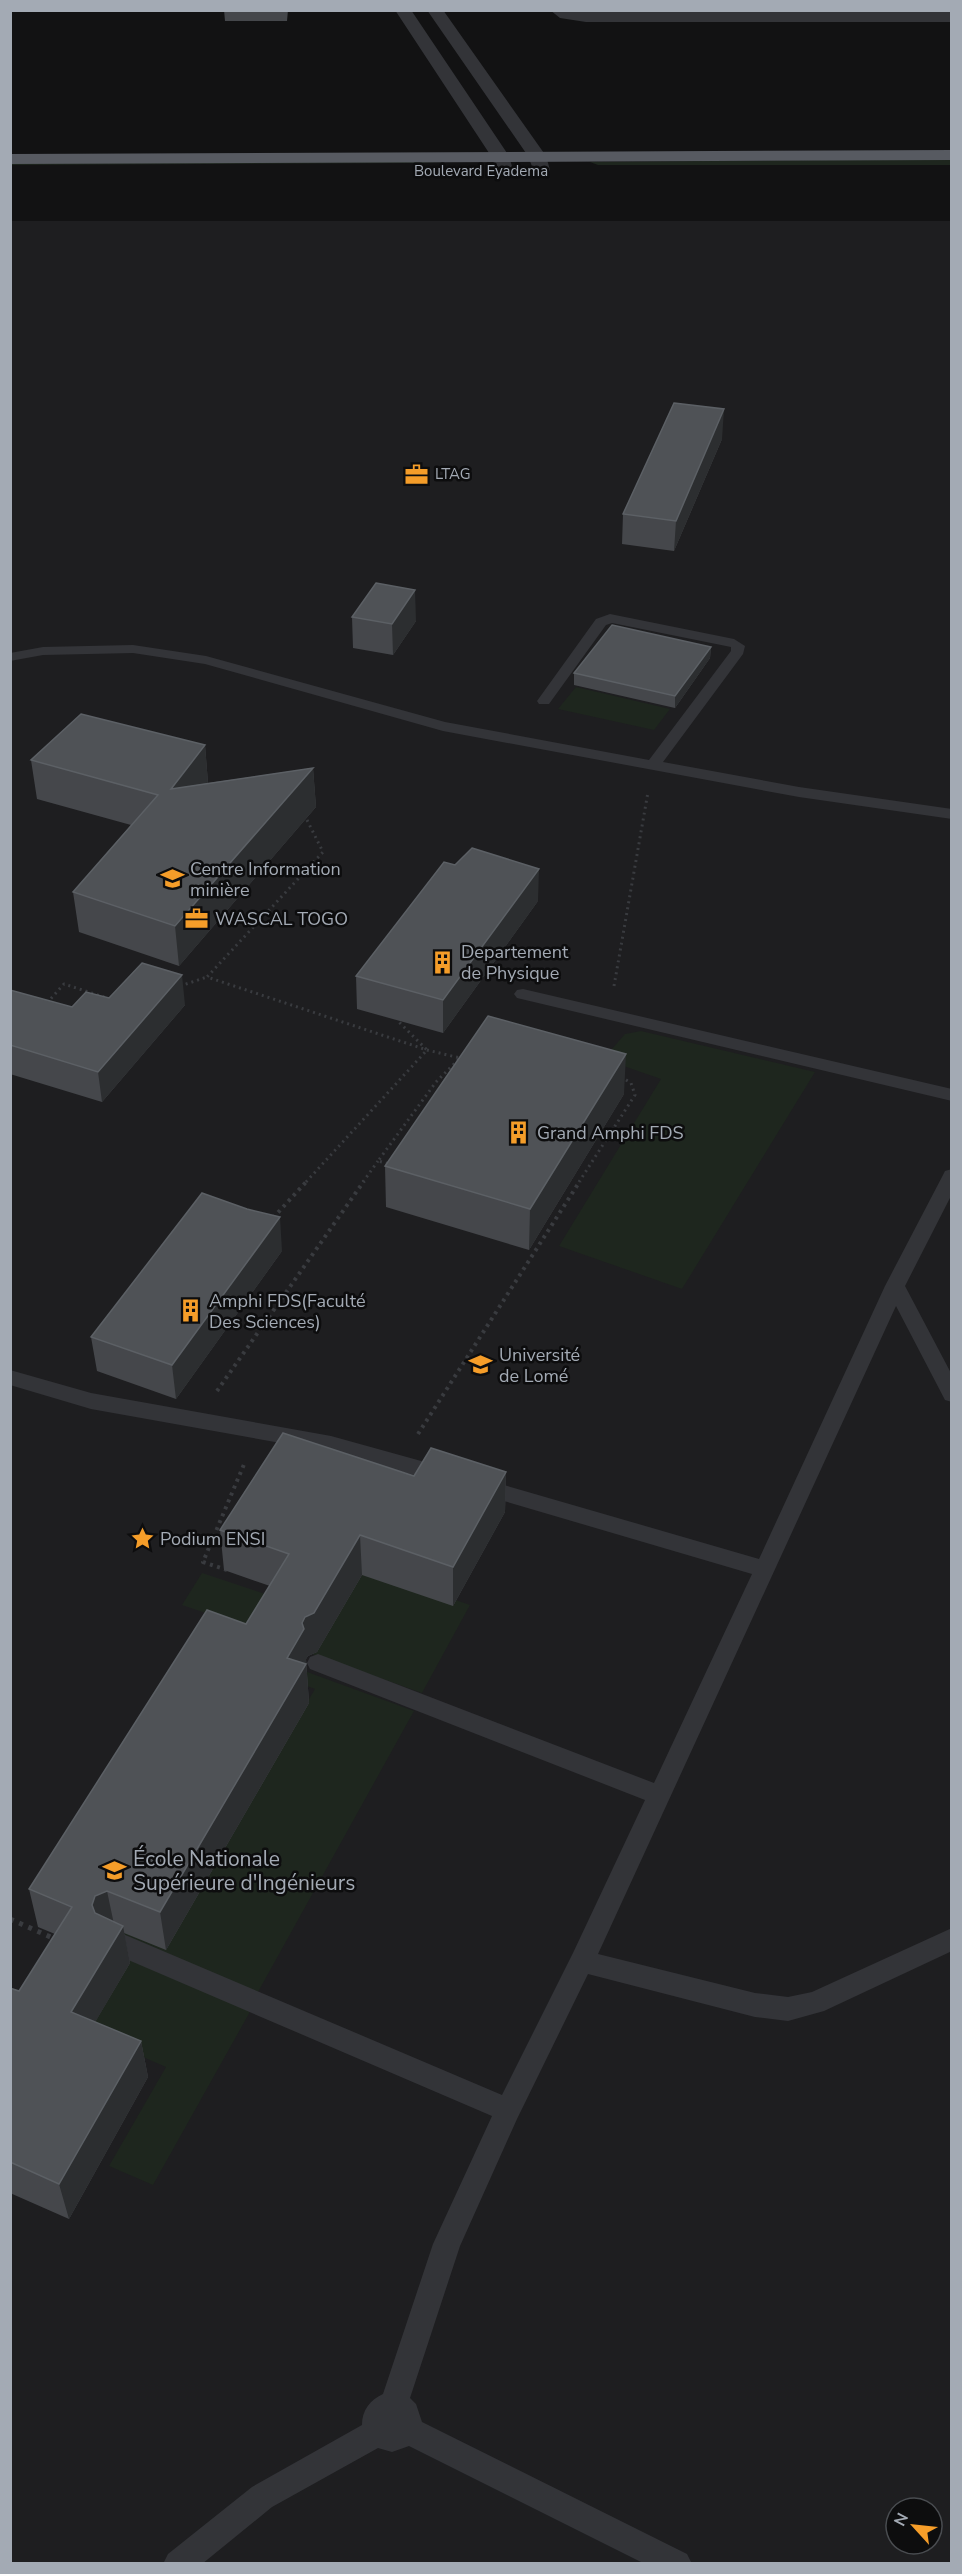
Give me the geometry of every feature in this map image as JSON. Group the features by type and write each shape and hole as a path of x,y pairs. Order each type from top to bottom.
{"highway":[{"path":"539,163 951,155"},
{"name":"Boulevard Eyadema","path":"10,159 951,169"},
{"name":"Boulevard Eyadema","path":"10,173 502,163"}],"street":[{"path":"403,10 502,163"},
{"path":"435,10 539,163"},
{"path":"558,10 566,15 585,17 821,14 951,17"}],"lane":[{"path":"544,701 601,622 610,618 734,642 738,646 738,651 653,765"},
{"path":"10,657 43,651 133,650 206,660 443,726 799,792 951,814"},
{"path":"523,994 951,1095"},
{"path":"178,2564 262,2497 392,2422 447,2244 508,2110 582,1961 895,1286 951,1175"},
{"path":"895,1286 951,1395"},
{"path":"10,1377 91,1401 331,1444 765,1569"},
{"path":"318,1663 659,1795"},
{"path":"582,1961 755,2006 788,2009 815,2003 951,1939"},
{"path":"114,1942 508,2110"},
{"path":"392,2422 677,2564"}],"path":[{"path":"609,1015 653,765"},
{"path":"177,987 207,977 323,852 307,820"},
{"path":"196,1420 378,1161 436,1082 460,1058 427,1050 207,977"},
{"path":"41,1009 64,984 116,1000"},
{"path":"399,1022 427,1050"},
{"path":"266,1226 427,1050"},
{"path":"399,1463 634,1095 631,1083 615,1072"},
{"path":"436,1082 446,1085"},
{"path":"378,1161 400,1168"},
{"path":"235,1573 203,1562 258,1431"},
{"path":"10,1919 59,1941"}],"shaded area":[{"path":"952,159 951,165 598,165 590,162"},
{"path":"470,161 11,165 10,163"},
{"name":"Université de Lomé","path":"11,221 951,221 951,2563 11,2564"},
{"path":"576,687 670,709 654,730 558,709"},
{"path":"641,1031 815,1072 682,1289 559,1246 661,1079 609,1061 612,1049 625,1034"},
{"path":"338,1559 470,1605 422,1693 312,1654 338,1612"},
{"path":"202,1573 268,1595 248,1627 182,1605"},
{"path":"280,1662 414,1711 258,1992 110,1932 115,1924 164,1943 315,1689 273,1673"},
{"path":"128,1959 251,2010 153,2185 109,2166 166,2067 60,2021"}],"building":[{"path":"674,403 724,409 676,521 623,514"},
{"path":"376,583 415,590 392,624 352,617"},
{"path":"612,625 711,647 675,696 574,673"},
{"path":"81,714 205,745 171,789 313,768 175,926 73,892 158,795 31,760"},
{"path":"472,848 539,869 443,1000 356,976 444,862 455,865"},
{"path":"142,963 182,975 98,1072 10,1045 10,990 72,1007 86,992 109,998"},
{"name":"Grand Amphi FDS","path":"488,1016 626,1054 530,1209 385,1166"},
{"path":"202,1193 247,1209 280,1217 172,1365 91,1337"},
{"path":"283,1433 414,1476 431,1448 506,1472 453,1567 360,1535 314,1613 305,1617 302,1623 304,1629 287,1658 306,1664 160,1912 107,1891 95,1896 92,1905 95,1913 123,1926 71,2012 141,2041 59,2184 10,2162 10,1988 19,1991 72,1907 29,1889 207,1610 246,1624 289,1554 220,1530"}],"place":[{"name":"LTAG","path":"417,474"},
{"name":"Centre Information minière","path":"172,879"},
{"name":"WASCAL TOGO","path":"197,919"},
{"name":"Departement de Physique","path":"443,962"},
{"name":"Grand Amphi FDS","path":"519,1133"},
{"name":"Amphi FDS(Faculté Des Sciences)","path":"191,1311"},
{"name":"Université de Lomé","path":"481,1365"},
{"name":"Podium ENSI","path":"142,1539"},
{"name":"École Nationale Supérieure d'Ingénieurs","path":"115,1871"}]}
